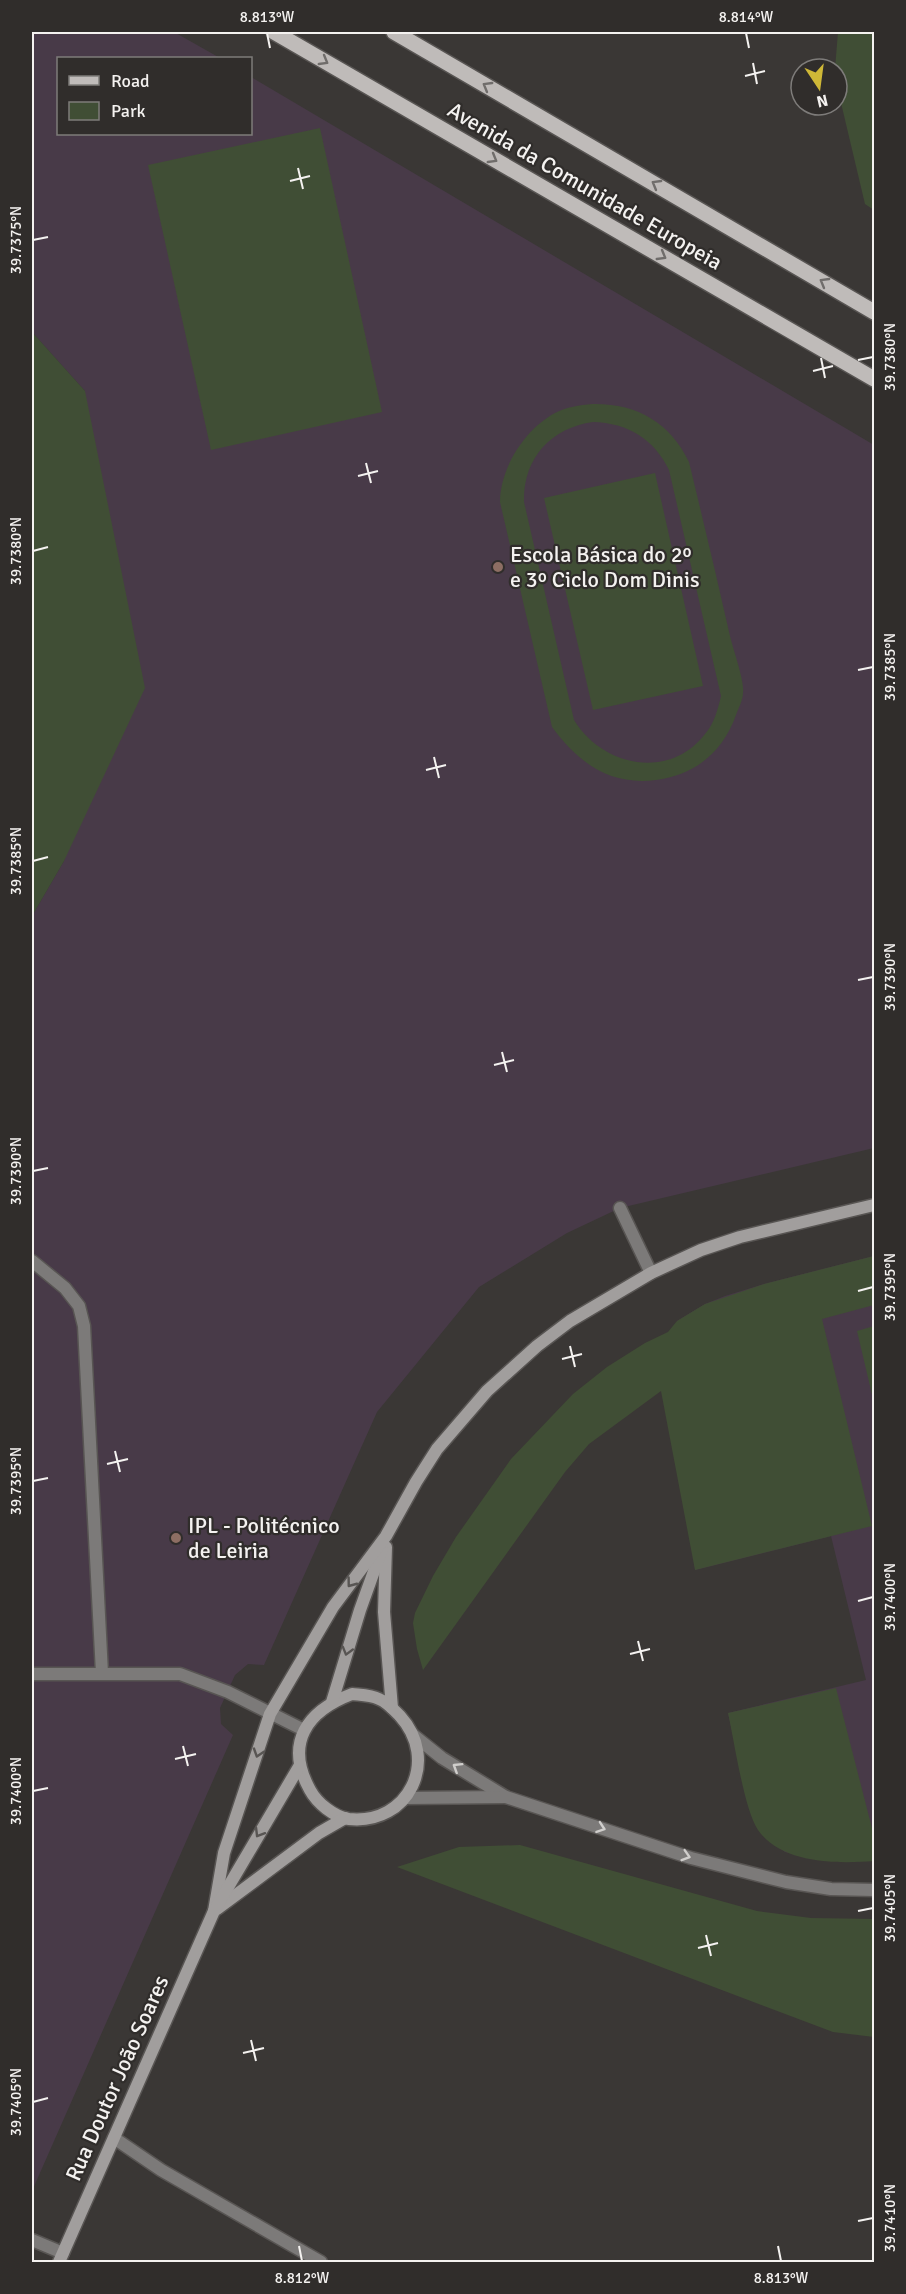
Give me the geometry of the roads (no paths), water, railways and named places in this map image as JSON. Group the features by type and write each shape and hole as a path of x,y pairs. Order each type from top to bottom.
{"main road":[{"name":"Avenida da Comunidade Europeia","path":"274,32 874,379"},
{"name":"Avenida da Comunidade Europeia","path":"394,32 874,312"},
{"name":"Rua Doutor João Soares","path":"214,1911 224,1853 270,1714 333,1607 386,1536 437,1449 487,1391 537,1346 570,1321 651,1273 701,1250 740,1237 874,1205"},
{"name":"Rua Doutor João Soares","path":"332,1702 360,1610 386,1536"},
{"name":"Rua Doutor João Soares","path":"386,1536 384,1612 392,1708"},
{"path":"352,1694 381,1699 392,1708 412,1734 417,1754 417,1773 406,1798 393,1810 378,1817 361,1820 345,1818 327,1809 313,1796 305,1782 300,1765 300,1746 304,1730 317,1713 332,1702 352,1694"},
{"name":"Rua Doutor João Soares","path":"61,2258 214,1911 300,1765"},
{"name":"Rua Doutor João Soares","path":"214,1911 319,1833 345,1818"}],"street":[{"path":"620,1208 651,1273"},
{"path":"32,1261 65,1288 79,1305 84,1326 102,1673"},
{"path":"32,1674 180,1674 228,1692 304,1730"},
{"path":"412,1734 442,1758 506,1797 691,1858 786,1882 831,1889 874,1890"},
{"path":"406,1798 506,1797"},
{"path":"114,2138 161,2170 321,2262"},
{"path":"32,2240 61,2258"}],"place":[{"name":"Escola Básica do 2º e 3º Ciclo Dom Dinis","path":"498,567"},
{"name":"IPL - Politécnico de Leiria","path":"176,1538"}]}
